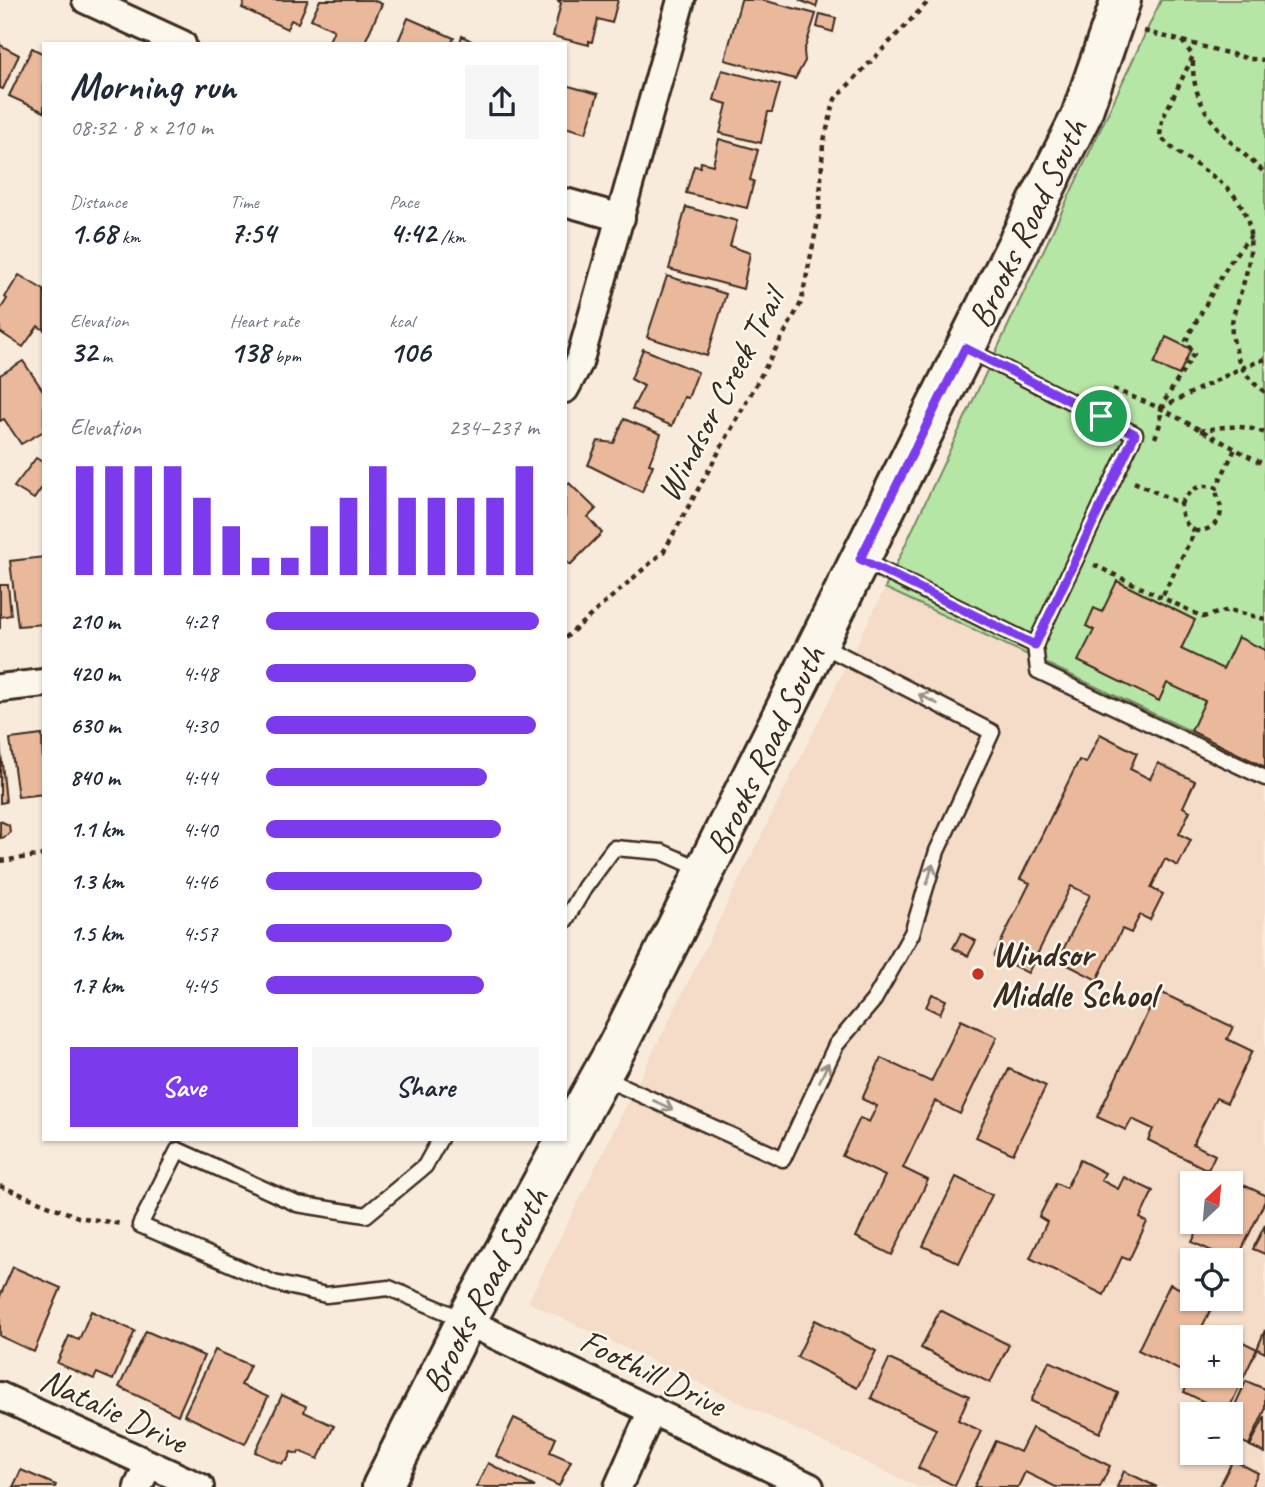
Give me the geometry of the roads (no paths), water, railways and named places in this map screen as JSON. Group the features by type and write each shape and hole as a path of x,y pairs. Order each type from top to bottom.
{"street":[{"path":"86,0 179,42"},
{"path":"567,385 579,363 681,0"},
{"name":"Brooks Road South","path":"567,1138 705,870 1081,116 1117,11"},
{"path":"567,203 621,218"},
{"path":"0,688 42,683"},
{"name":"Brooks Road South","path":"382,1487 466,1321 565,1141"},
{"name":"Foothill Drive","path":"466,1321 810,1487"},
{"name":"Natalie Drive","path":"0,1396 143,1476 200,1487"},
{"path":"618,1487 652,1410"}],"lane":[{"path":"965,348 1135,434 1035,645 1038,671 1265,778"},
{"path":"860,559 1035,645"},
{"path":"601,1076 783,1159 836,1045 874,1000 912,933 937,851 992,732 818,643"},
{"path":"567,918 585,887 614,848 662,852 705,870"},
{"path":"439,1141 425,1167 366,1215 296,1204 178,1150 140,1225 274,1283 326,1295 389,1288 466,1321"}],"place":[{"name":"Windsor Middle School","path":"978,974"}]}
